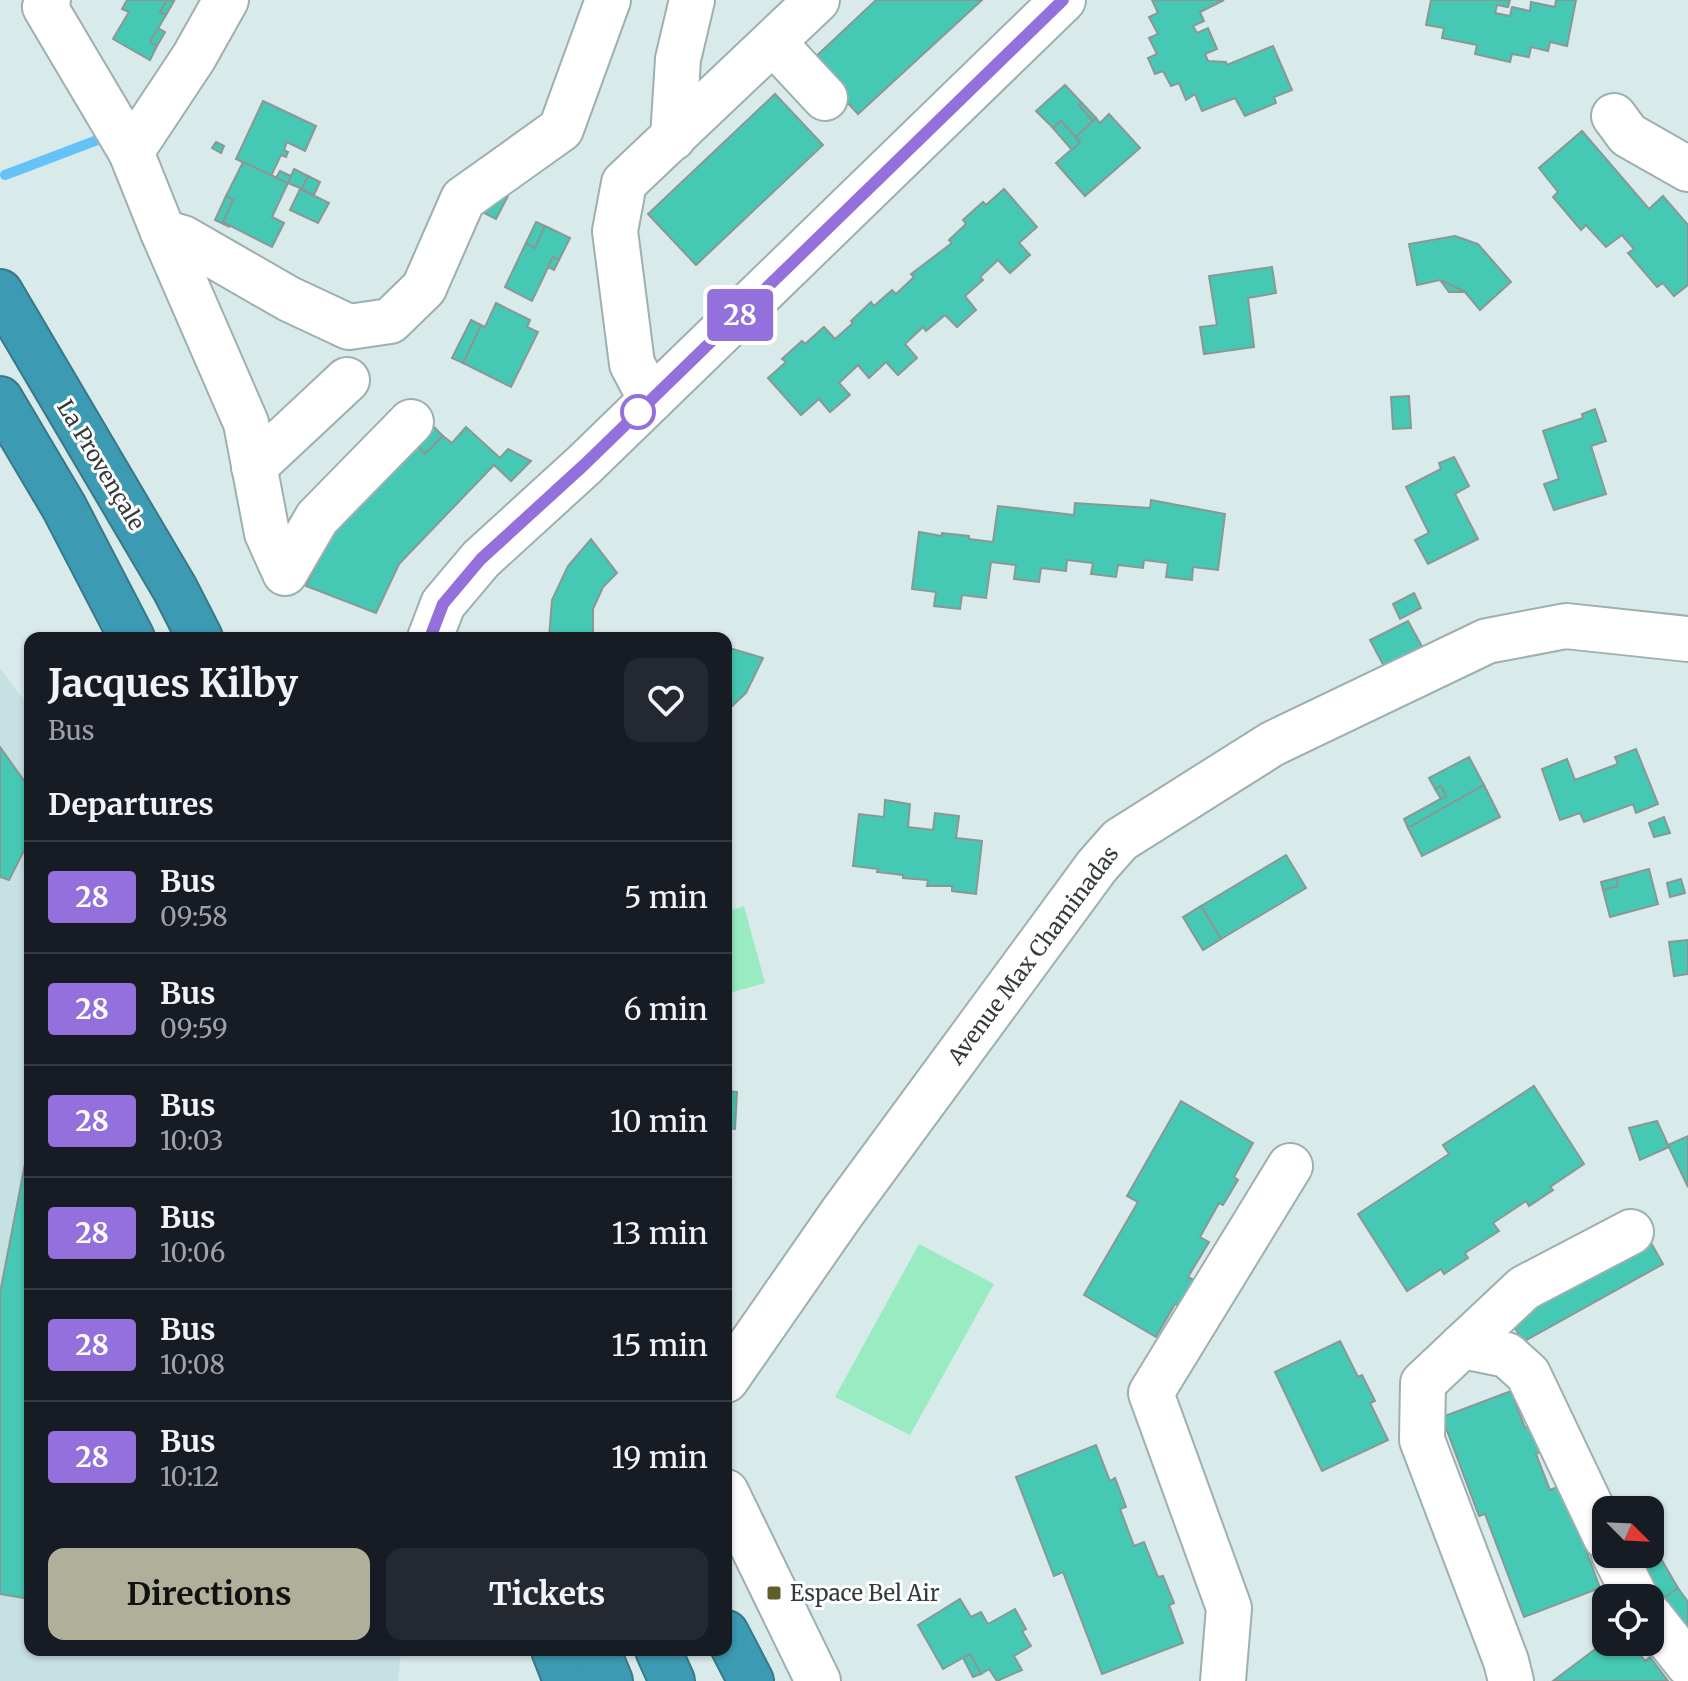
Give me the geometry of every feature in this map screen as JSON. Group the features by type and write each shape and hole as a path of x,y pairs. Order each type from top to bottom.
{"highway":[{"name":"La Provençale","path":"0,292 175,589 197,632"},
{"path":"0,399 64,507 129,632"},
{"path":"732,1645 751,1681"},
{"path":"556,1656 566,1681"},
{"path":"600,1656 610,1681"},
{"path":"661,1656 672,1681"}],"street":[{"path":"48,0 45,7 131,152 246,423 267,533 285,573 317,518 411,422"},
{"path":"131,152 194,57 226,0"},
{"path":"163,232 183,238 289,299 349,327 390,321 424,288 463,199 561,129 608,0"},
{"path":"673,138 678,59 692,0"},
{"path":"651,400 632,364 615,231 624,183 817,0"},
{"path":"432,632 443,604 481,559 651,400 1063,0"},
{"path":"773,42 825,98"},
{"path":"1614,116 1628,135 1688,169"},
{"path":"254,467 347,380"},
{"name":"Avenue Max Chaminadas","path":"732,1371 893,1142 1097,866 1120,840 1272,744 1487,641 1566,626 1688,639"},
{"path":"1223,1681 1229,1608 1151,1393 1290,1166"},
{"path":"1511,1681 1422,1440 1423,1383 1524,1288 1631,1232"},
{"path":"1462,1346 1507,1355 1528,1374 1592,1509"},
{"path":"732,1504 818,1681"},
{"path":"1664,1634 1688,1664"}],"shaded area":[{"path":"0,668 24,701 24,1656 400,1656 398,1681 0,1681"}],"green space":[{"path":"744,906 765,983 732,992 732,910"},
{"path":"919,1244 994,1284 910,1435 835,1397"}],"building":[{"path":"127,0 167,0 160,12 166,15 150,42 157,46 150,60 113,39 129,12 122,9"},
{"path":"167,0 174,1 166,15 160,12"},
{"path":"876,0 982,0 858,114 810,62"},
{"path":"1152,0 1224,0 1200,12 1204,21 1193,26 1197,33 1208,28 1217,49 1205,54 1208,61 1226,62 1227,65 1273,46 1292,90 1274,97 1276,103 1245,116 1235,98 1202,111 1195,94 1186,100 1179,83 1171,86 1163,71 1155,74 1148,58 1157,54 1149,38 1158,34 1149,17 1158,13"},
{"path":"1431,0 1510,0 1508,7 1497,5 1495,13 1510,16 1512,7 1530,11 1531,2 1555,7 1556,0 1576,0 1567,46 1550,42 1548,51 1531,47 1529,57 1512,54 1510,62 1475,54 1477,45 1442,38 1444,28 1426,25"},
{"path":"158,28 165,32 157,46 150,42"},
{"path":"1065,85 1093,121 1076,137 1061,121 1053,128 1036,111"},
{"path":"775,94 823,145 696,265 648,214"},
{"path":"263,101 316,126 305,151 287,142 284,150 288,152 286,157 281,155 271,176 236,159"},
{"path":"1082,103 1096,118 1093,121 1079,105"},
{"path":"1109,114 1140,148 1085,196 1056,163 1080,142 1076,137 1096,118 1100,123"},
{"path":"1061,121 1080,142 1072,150 1053,128"},
{"path":"1582,131 1649,209 1663,196 1688,225 1688,285 1674,296 1663,283 1657,287 1628,253 1634,249 1622,235 1606,247 1586,225 1581,230 1553,197 1558,192 1539,168"},
{"path":"216,142 224,146 221,153 212,148"},
{"path":"243,162 288,183 272,217 284,223 272,247 223,222 233,200 226,196"},
{"path":"294,169 308,176 302,189 288,183"},
{"path":"280,171 291,176 288,183 276,178"},
{"path":"308,176 320,182 314,195 302,189"},
{"path":"493,188 508,196 496,219 480,211"},
{"path":"300,189 329,203 318,223 290,210"},
{"path":"1004,189 1037,227 1019,243 1030,255 1010,273 998,260 980,277 983,280 965,296 976,310 957,327 945,315 926,331 923,327 905,344 917,358 898,375 886,362 869,378 858,365 839,383 850,395 830,412 819,399 801,415 768,378 786,362 782,359 824,327 835,339 871,302 874,306 892,290 896,294 914,277 911,274 952,243 949,240 966,224 963,220"},
{"path":"226,196 233,200 223,222 230,227 215,220"},
{"path":"536,222 545,226 535,248 526,243"},
{"path":"545,226 570,238 559,260 553,257 532,301 505,287 526,243 535,248"},
{"path":"1455,236 1478,244 1511,282 1480,310 1465,292 1440,280 1417,285 1409,244"},
{"path":"553,257 559,260 554,270 548,267"},
{"path":"1272,267 1276,293 1248,298 1254,347 1204,354 1200,327 1217,325 1209,276"},
{"path":"1440,280 1465,292 1449,292"},
{"path":"496,303 530,320 527,327 538,332 511,387 463,363 481,325 485,327"},
{"path":"471,320 481,325 463,363 452,358"},
{"path":"1409,396 1411,428 1393,429 1391,397"},
{"path":"1595,409 1606,441 1591,446 1606,494 1554,510 1544,484 1559,479 1543,431 1583,418 1582,414"},
{"path":"428,421 443,436 425,454 411,439"},
{"path":"466,427 500,458 508,449 531,461 511,481 494,465 399,564 376,613 306,586 347,502 411,439 425,454 443,436 452,443"},
{"path":"1454,457 1469,486 1455,494 1478,539 1428,564 1415,540 1429,533 1406,487 1441,469 1439,463"},
{"path":"1151,500 1225,514 1218,570 1193,567 1192,580 1166,577 1168,563 1144,560 1143,568 1118,565 1116,577 1091,574 1093,563 1067,560 1066,571 1041,568 1039,582 1014,579 1016,565 991,562 986,598 962,595 960,609 934,606 936,592 912,589 919,532 969,536 969,539 993,542 998,506 1074,515 1075,503 1150,508"},
{"path":"591,539 617,573 603,587 593,609 593,632 549,632 552,600 568,566"},
{"path":"1414,593 1421,608 1400,619 1393,604"},
{"path":"1408,621 1424,650 1386,670 1370,640"},
{"path":"732,649 763,658 746,693 732,706"},
{"path":"0,747 24,781 24,851 9,880 0,877"},
{"path":"1636,749 1658,804 1636,813 1633,804 1584,822 1580,813 1560,820 1542,769 1567,759 1575,780 1618,764 1615,757"},
{"path":"1469,757 1484,785 1408,828 1404,819 1446,796 1441,786 1435,789 1429,778"},
{"path":"1484,785 1500,817 1422,856 1408,828"},
{"path":"1441,786 1446,796 1441,799 1435,789"},
{"path":"885,800 910,804 908,827 933,830 935,813 959,816 956,838 982,841 976,894 952,891 952,886 927,886 928,880 903,878 903,875 877,872 878,869 853,866 859,814 884,817"},
{"path":"1664,817 1670,833 1654,837 1649,823"},
{"path":"1286,855 1306,888 1221,939 1201,906"},
{"path":"1649,869 1658,904 1610,917 1603,890 1618,886 1616,878"},
{"path":"1616,878 1618,886 1603,890 1601,882"},
{"path":"1681,879 1685,893 1670,897 1667,883"},
{"path":"1201,906 1221,939 1203,950 1183,917"},
{"path":"1688,940 1688,974 1674,976 1669,942"},
{"path":"1534,1086 1584,1164 1529,1206 1526,1201 1493,1223 1499,1231 1465,1253 1468,1258 1444,1274 1441,1269 1407,1291 1358,1214 1449,1154 1443,1145"},
{"path":"732,1092 737,1092 735,1129 732,1129"},
{"path":"1181,1101 1253,1143 1234,1177 1238,1180 1223,1205 1219,1203 1200,1237 1209,1242 1188,1277 1194,1280 1179,1305 1175,1304 1156,1337 1084,1295 1138,1202 1127,1196"},
{"path":"1657,1121 1669,1147 1640,1160 1629,1128"},
{"path":"1688,1136 1688,1187 1668,1145"},
{"path":"24,1169 24,1598 0,1594 0,1293"},
{"path":"1650,1241 1663,1264 1523,1342 1510,1319"},
{"path":"1340,1341 1358,1377 1362,1375 1375,1401 1370,1403 1388,1440 1322,1471 1275,1372"},
{"path":"1511,1391 1525,1428 1530,1425 1540,1452 1536,1454 1550,1490 1560,1486 1574,1523 1579,1521 1599,1584 1592,1584 1592,1591 1524,1617 1485,1514 1479,1516 1442,1417"},
{"path":"1096,1445 1110,1481 1115,1478 1126,1507 1120,1509 1134,1546 1144,1542 1158,1577 1163,1576 1174,1603 1169,1605 1183,1643 1102,1674 1063,1572 1054,1576 1016,1477"},
{"path":"1664,1564 1678,1588 1664,1598 1664,1584 1646,1584 1637,1568 1664,1568"},
{"path":"1678,1588 1688,1602 1688,1644 1664,1612 1664,1598"},
{"path":"960,1599 971,1617 981,1612 988,1624 1015,1609 1031,1646 1014,1656 1022,1670 997,1681 989,1669 981,1674 970,1654 943,1669 918,1625"},
{"path":"1592,1652 1592,1656 1641,1656 1645,1661 1650,1657 1668,1681 1553,1681"},
{"path":"970,1654 981,1674 973,1677 963,1658"}],"waterway":[{"path":"5,175 108,136"}],"bus line":[{"name":"28","path":"432,632 443,604 481,559 584,465 1063,0"}],"place":[{"name":"Espace Bel Air","path":"774,1593"}]}
